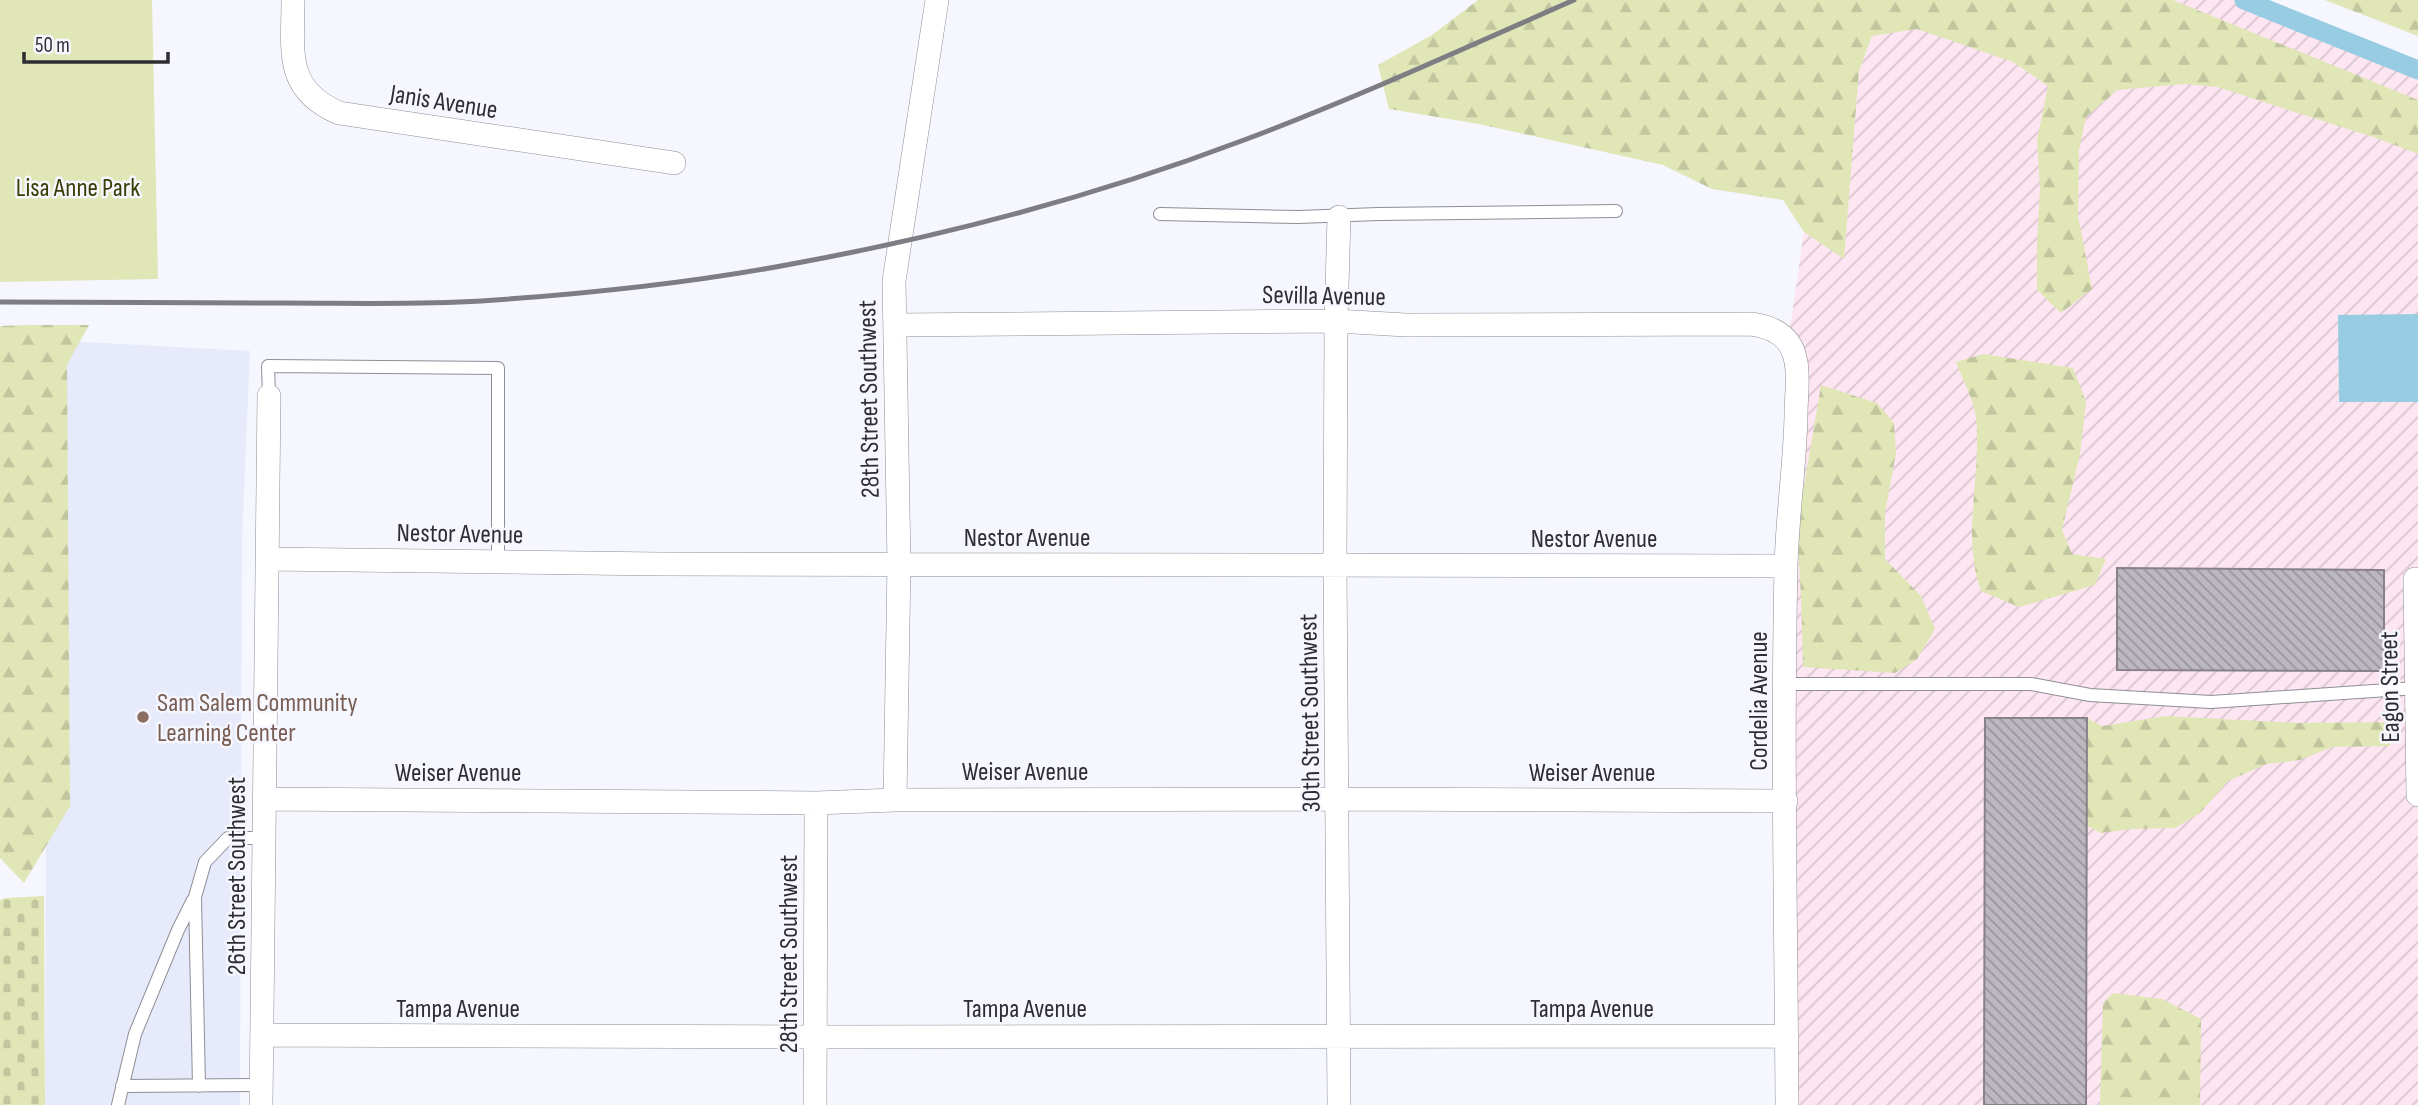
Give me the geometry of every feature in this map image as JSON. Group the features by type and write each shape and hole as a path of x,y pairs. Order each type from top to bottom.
{"street":[{"name":"Janis Avenue","path":"293,0 294,67 299,81 320,105 339,113 674,163"},
{"name":"28th Street Southwest","path":"895,800 899,564 894,281 937,0"},
{"name":"30th Street Southwest","path":"1339,216 1335,565 1339,1105"},
{"name":"Sevilla Avenue","path":"895,325 1336,321 1406,325 1751,324"},
{"name":"Cordelia Avenue","path":"1751,324 1766,326 1777,332 1792,348 1796,362 1795,465 1786,566 1787,1105"},
{"name":"26th Street Southwest","path":"261,1095 269,396"},
{"name":"Nestor Avenue","path":"268,559 498,563 1786,566"},
{"name":"Eagon Street","path":"2415,579 2418,795"},
{"name":"Weiser Avenue","path":"265,799 816,803 895,800 1338,799 1786,801"},
{"name":"28th Street Southwest","path":"816,803 816,1105"},
{"name":"Tampa Avenue","path":"263,1035 1787,1036"}],"lane":[{"path":"1160,214 1339,216 1616,211"},
{"path":"269,396 268,366 498,368 498,563"},
{"path":"1786,684 2031,684 2090,695 2211,702 2417,688"},
{"path":"118,1105 135,1034 178,930 195,897 205,862 228,838 264,838"},
{"path":"195,897 199,1086"},
{"path":"122,1086 199,1086 261,1095"}],"shaded area":[{"path":"1889,0 2244,0 2418,70 2418,1105 1787,1105 1788,342 1804,232 1844,258 1859,71"},
{"name":"Sam Salem Community Learning Center","path":"48,340 250,351 242,538 240,1105 45,1105"}],"green space":[{"name":"Lisa Anne Park","path":"0,0 152,0 158,279 0,282"},
{"path":"1478,0 2173,0 2418,100 2418,154 2217,87 2185,84 2117,90 2086,117 2079,150 2078,216 2092,289 2061,313 2037,290 2040,189 2037,140 2048,86 2013,62 1917,29 1872,36 1859,71 1844,259 1804,232 1783,200 1712,189 1663,165 1479,124 1389,109 1378,65 1432,35"},
{"path":"2325,0 2418,0 2418,36"},
{"path":"89,325 67,365 70,806 24,883 0,858 0,326"},
{"path":"1983,354 2073,368 2086,402 2080,454 2062,530 2072,554 2106,559 2095,585 2019,607 1981,591 1975,570 1972,527 1977,462 1976,418 1956,362"},
{"path":"1821,385 1877,403 1894,423 1896,453 1885,513 1885,559 1921,596 1935,629 1917,659 1895,673 1803,667 1797,528"},
{"path":"2166,716 2297,723 2392,722 2390,746 2332,747 2300,760 2267,764 2228,781 2200,813 2175,828 2101,833 2087,826 2087,718 2102,726"},
{"path":"44,896 45,1105 0,1105 0,900"},
{"path":"2113,993 2162,999 2201,1019 2200,1105 2100,1105 2103,1003"}],"water":[{"path":"2418,314 2418,402 2339,402 2338,315"}],"building":[{"path":"2117,568 2384,570 2384,671 2117,670"},
{"path":"1985,718 2087,718 2086,1105 1984,1105"}],"waterway":[{"path":"2244,0 2418,70"}],"railway":[{"path":"0,302 457,302 639,287 797,263 911,240 1023,212 1189,160 1327,107 1574,0"}],"place":[{"name":"Sam Salem Community Learning Center","path":"143,717"}]}
